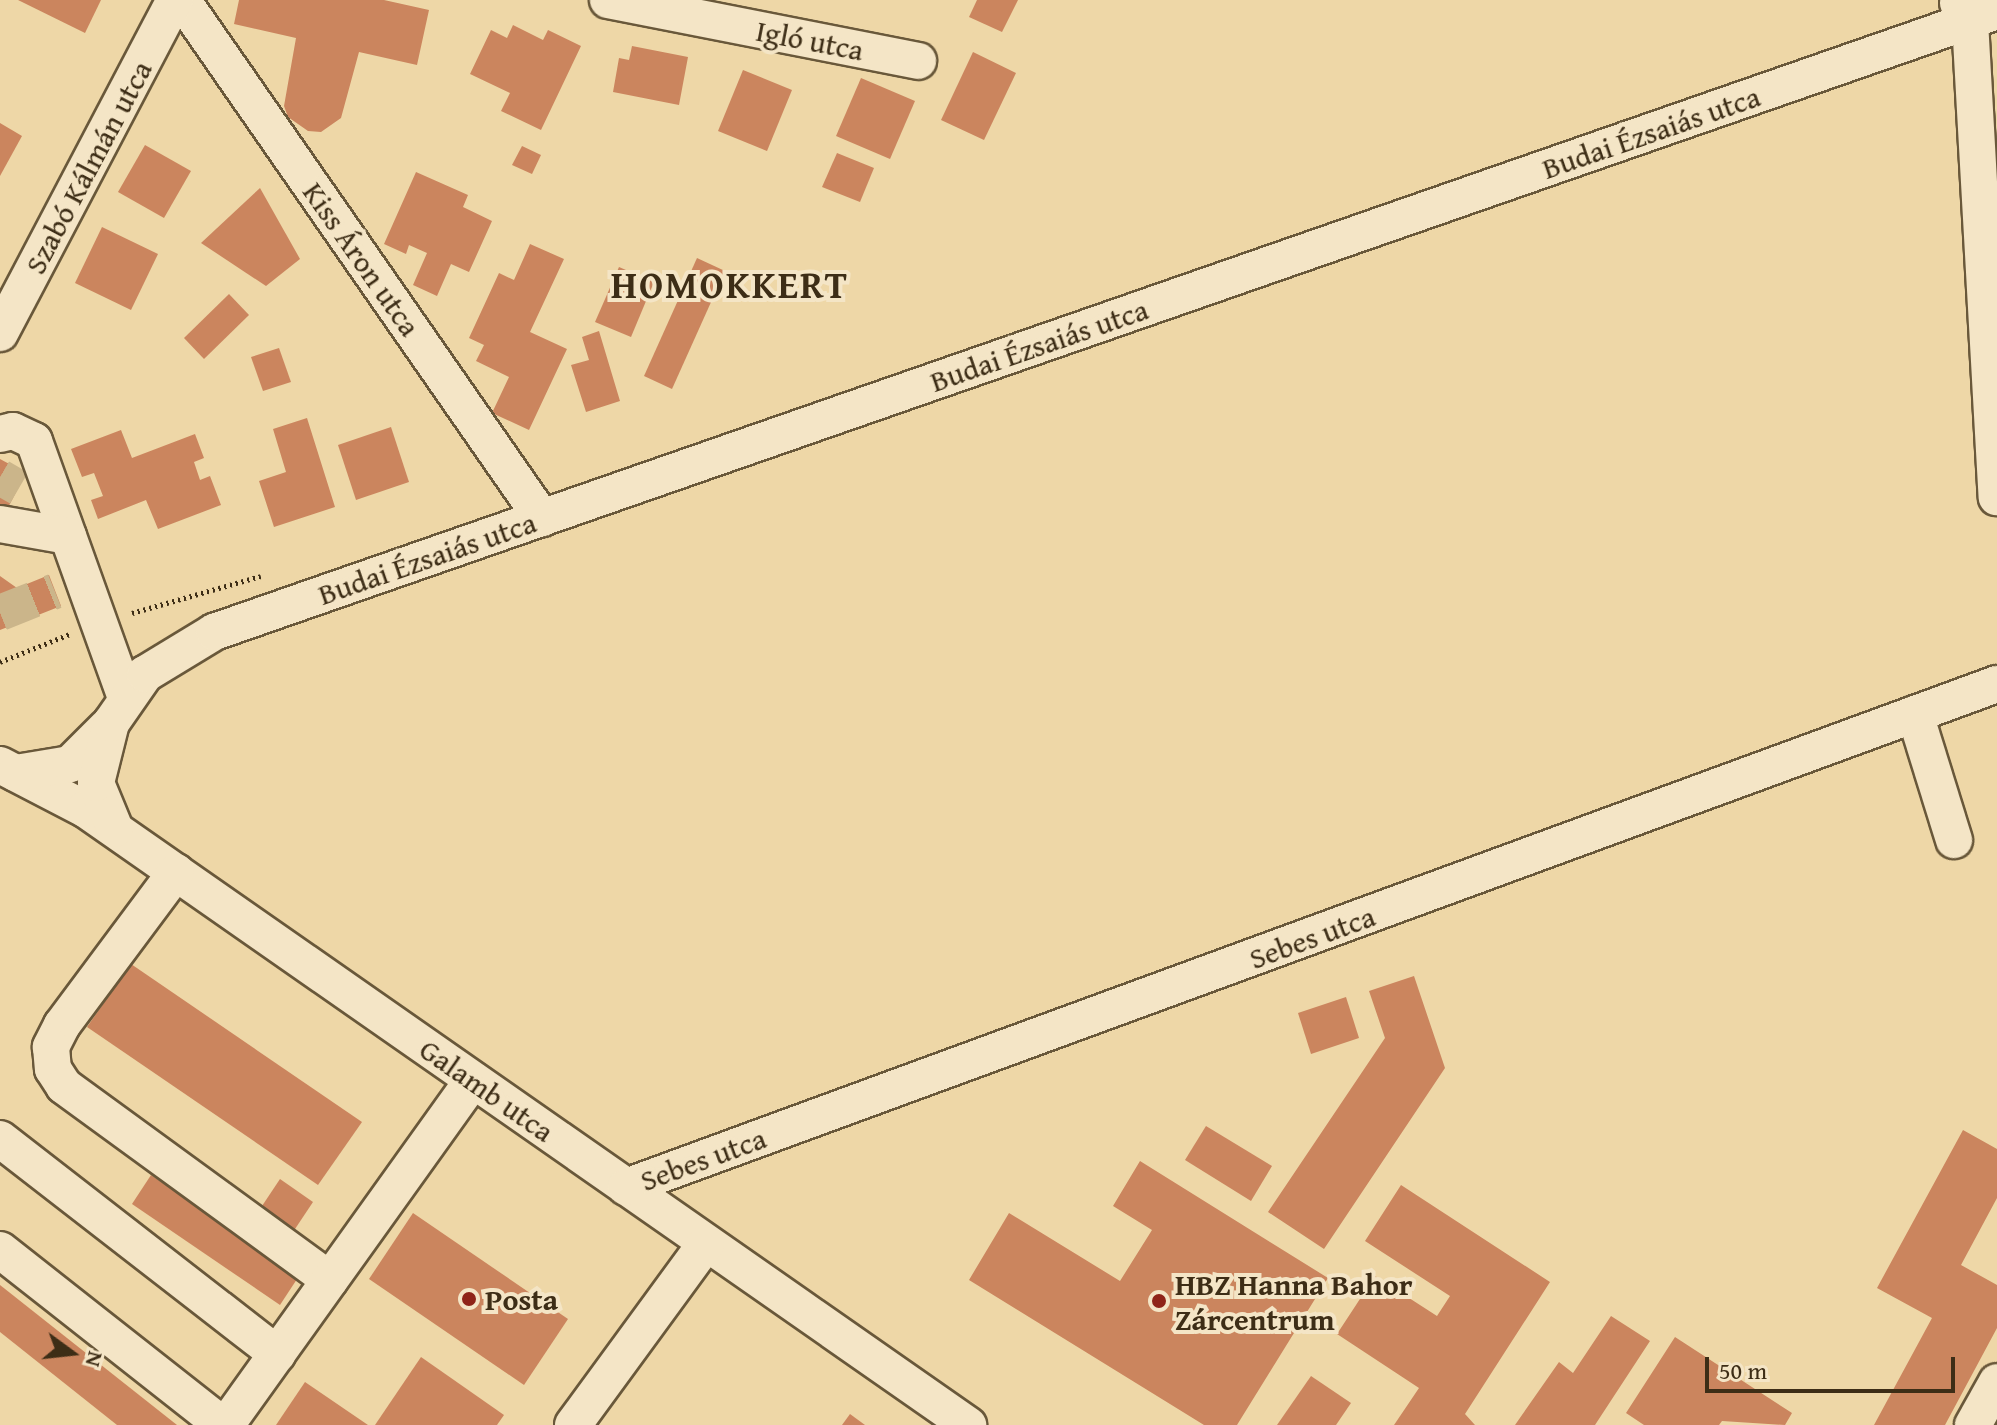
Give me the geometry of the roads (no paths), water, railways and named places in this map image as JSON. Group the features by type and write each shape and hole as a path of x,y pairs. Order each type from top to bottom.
{"street":[{"name":"Szabó Kálmán utca","path":"0,333 175,0"},
{"name":"Kiss Áron utca","path":"182,0 542,518"},
{"name":"Igló utca","path":"608,0 918,61"},
{"name":"Budai Ézsaiás utca","path":"8,769 70,764 145,674 214,632 1974,10"},
{"path":"1974,10 1997,497"},
{"path":"0,434 13,431 34,441 64,522 70,586 100,622 118,710"},
{"path":"19,488 64,522"},
{"path":"6,536 64,522"},
{"name":"Sebes utca","path":"626,1187 1997,684"},
{"name":"Budai Ézsaiás utca","path":"115,829 96,783 118,710"},
{"path":"1915,714 1954,840"},
{"name":"Galamb utca","path":"8,769 115,829 968,1425"},
{"path":"176,872 62,1025 51,1047 53,1069 64,1086 330,1280"},
{"path":"0,1250 224,1425 473,1080"},
{"path":"0,1139 277,1354"},
{"path":"573,1425 706,1243"},
{"path":"1973,1425 1997,1382"}],"tunnel":[{"path":"0,477 19,488"},
{"path":"0,613 55,591"}],"place":[{"name":"Posta","path":"469,1299"},
{"name":"HBZ Hanna Bahor Zárcentrum","path":"1159,1301"}],"district":[{"name":"HOMOKKERT","path":"730,285"}]}
